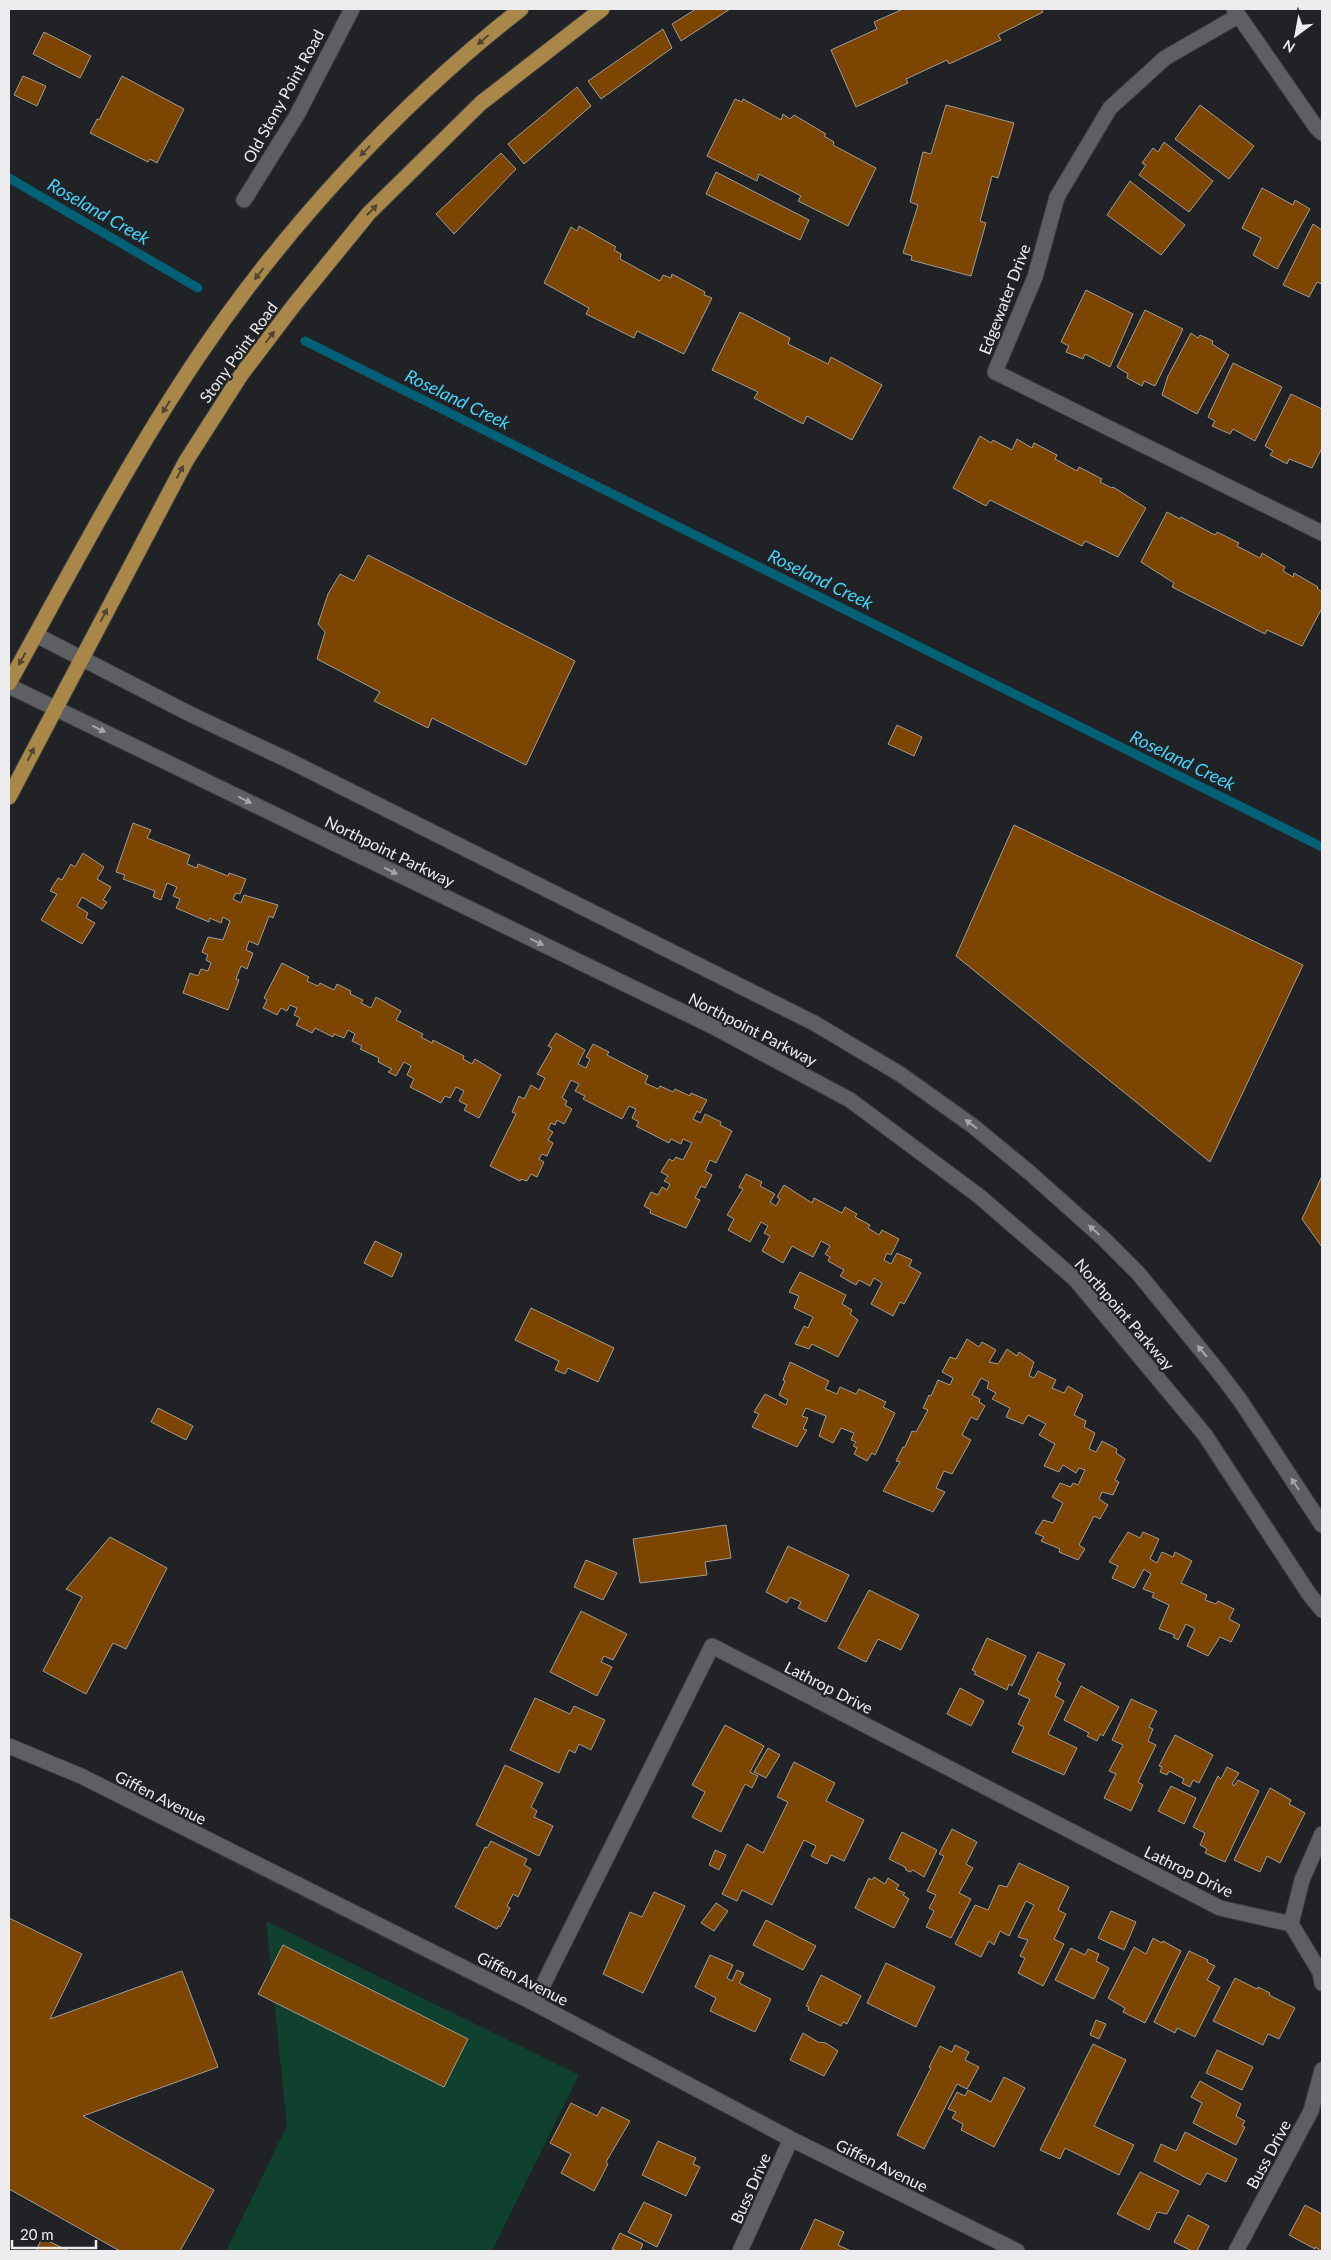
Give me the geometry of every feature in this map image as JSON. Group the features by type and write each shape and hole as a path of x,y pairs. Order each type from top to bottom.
{"main road":[{"name":"Stony Point Road","path":"9,684 126,472 198,356 255,279 316,203 410,104 521,9"},
{"name":"Stony Point Road","path":"9,797 186,461 214,415 294,305 368,213 481,103 602,9"}],"street":[{"name":"Old Stony Point Road","path":"244,200 297,115 352,9"},
{"path":"1236,12 1322,133"},
{"name":"Edgewater Drive","path":"1236,12 1165,58 1110,108 1057,197 1035,277 995,372 1322,533"},
{"name":"Northpoint Parkway","path":"36,635 814,1023 900,1074 973,1126 1030,1172 1104,1239 1138,1273 1240,1400 1322,1525"},
{"name":"Northpoint Parkway","path":"9,684 712,1026 816,1081 866,1111 979,1196 1075,1279 1205,1435 1309,1594 1322,1610"},
{"name":"Lathrop Drive","path":"534,2003 712,1646 1220,1908 1291,1924"},
{"name":"Giffen Avenue","path":"9,1746 81,1776 534,2003 791,2139 1017,2251"},
{"path":"1322,1834 1302,1880 1291,1924 1320,1972 1322,1983"},
{"name":"Buss Drive","path":"1236,2251 1311,2111 1322,2070"},
{"name":"Buss Drive","path":"740,2251 791,2139"}],"green space":[{"path":"266,1921 579,2075 492,2251 226,2251 287,2126"}],"building":[{"path":"696,9 730,9 681,41 672,24"},
{"path":"903,9 1041,9 1043,12 998,35 1001,40 949,64 947,60 906,79 908,83 856,107 831,50 877,29 874,22"},
{"path":"663,29 672,48 601,99 588,81"},
{"path":"44,32 91,56 80,78 33,54"},
{"path":"23,76 46,86 37,106 14,95"},
{"path":"122,76 184,109 157,163 150,159 148,162 90,133"},
{"path":"577,87 591,106 524,164 508,144"},
{"path":"735,99 742,102 743,99 781,120 783,114 790,119 794,115 826,134 824,136 834,142 833,145 876,168 848,226 798,201 801,196 759,174 757,181 707,156"},
{"path":"946,105 1014,123 998,178 992,176 980,221 986,223 971,276 911,260 912,256 903,253 918,205 910,202 923,152 931,154"},
{"path":"1200,105 1254,146 1229,179 1175,139"},
{"path":"1164,142 1213,181 1189,212 1139,175 1146,165 1142,163 1153,148 1158,152"},
{"path":"501,153 516,169 454,234 436,214"},
{"path":"716,172 809,220 800,240 706,194"},
{"path":"1130,181 1185,225 1161,255 1107,215"},
{"path":"1262,188 1293,205 1295,200 1310,209 1277,269 1253,255 1261,238 1242,228"},
{"path":"1313,224 1322,230 1322,284 1317,282 1309,297 1283,285"},
{"path":"579,226 616,247 614,250 621,254 620,259 660,281 663,275 671,278 672,274 705,292 704,295 712,298 684,354 637,331 634,338 586,314 589,308 544,283 571,227 577,231"},
{"path":"1086,290 1133,314 1110,367 1085,354 1083,359 1066,352 1069,346 1061,342"},
{"path":"1145,310 1183,329 1155,386 1144,381 1142,386 1127,378 1128,374 1117,367"},
{"path":"740,312 790,338 788,344 828,364 831,357 882,385 852,440 807,416 803,424 754,398 758,392 712,370"},
{"path":"1191,333 1198,338 1200,335 1213,341 1212,344 1229,355 1197,414 1162,395 1168,376"},
{"path":"1233,363 1282,387 1255,441 1233,429 1230,434 1212,426 1215,421 1208,417"},
{"path":"1291,394 1322,409 1322,448 1312,468 1289,459 1287,464 1270,455 1273,451 1265,446"},
{"path":"980,436 991,443 993,440 1012,450 1017,439 1032,448 1034,443 1057,455 1055,459 1077,471 1079,467 1102,479 1100,482 1113,487 1146,508 1118,557 1085,541 1082,546 990,500 986,506 953,488"},
{"path":"1167,512 1180,519 1181,517 1215,535 1217,532 1239,543 1237,546 1260,558 1262,553 1285,567 1283,571 1293,577 1294,573 1318,587 1322,592 1322,608 1302,646 1267,630 1265,634 1172,587 1174,583 1141,562"},
{"path":"368,555 575,661 526,765 432,718 428,728 374,701 380,692 317,659 325,632 318,624 328,594 340,574 354,581"},
{"path":"897,725 922,737 914,756 888,744"},
{"path":"133,823 151,830 147,838 190,855 187,864 197,868 198,864 228,876 229,873 246,879 240,894 236,893 233,899 241,903 244,895 278,905 273,918 269,916 258,945 249,941 246,950 253,953 247,969 241,966 236,979 239,980 228,1010 183,993 190,973 198,976 201,969 208,971 211,963 206,960 208,955 202,952 208,937 223,940 230,921 223,917 221,923 210,918 209,922 176,908 180,899 173,896 177,887 167,883 161,900 153,897 155,891 123,879 125,875 116,872"},
{"path":"1014,825 1303,965 1210,1162 956,956"},
{"path":"83,853 104,867 97,879 111,887 103,900 107,902 102,909 82,897 77,906 88,913 86,918 95,923 82,944 41,920 57,894 50,891 58,878 62,880 71,864 75,867"},
{"path":"282,963 309,977 307,981 318,986 320,983 334,990 337,984 351,991 350,994 363,1000 361,1003 371,1008 376,997 401,1011 396,1020 423,1034 421,1037 432,1043 433,1040 464,1056 463,1059 472,1064 475,1059 501,1075 479,1118 464,1110 467,1105 459,1101 464,1091 456,1087 450,1098 445,1096 441,1103 410,1087 414,1079 407,1075 411,1066 404,1062 396,1076 388,1072 392,1069 378,1062 379,1058 360,1049 362,1046 352,1041 355,1034 348,1030 344,1038 334,1034 333,1037 315,1028 312,1033 296,1025 300,1018 294,1015 297,1008 290,1005 287,1011 281,1008 277,1015 263,1008 267,1000 264,998"},
{"path":"556,1033 585,1050 578,1064 586,1068 590,1059 586,1057 593,1044 609,1052 607,1055 648,1076 645,1083 658,1089 660,1086 673,1092 675,1089 690,1096 691,1093 707,1100 700,1113 697,1111 693,1119 701,1123 705,1114 721,1122 720,1125 732,1131 716,1163 710,1160 705,1171 712,1175 705,1188 701,1186 695,1198 700,1200 686,1228 650,1213 651,1210 644,1206 651,1192 658,1195 662,1187 667,1190 670,1184 664,1181 668,1176 661,1172 669,1159 673,1161 676,1157 683,1160 692,1143 683,1139 681,1144 671,1139 669,1143 636,1126 639,1122 632,1118 636,1109 629,1106 622,1119 583,1099 585,1096 575,1091 579,1084 571,1080 562,1098 567,1101 565,1105 572,1109 564,1124 557,1120 555,1125 551,1123 548,1129 553,1132 548,1140 553,1143 547,1156 542,1154 539,1159 544,1162 537,1177 531,1174 527,1181 521,1179 520,1181 490,1166 516,1114 512,1112 519,1096 524,1099 531,1085 539,1090 545,1078 537,1074 552,1048 548,1046"},
{"path":"746,1174 762,1182 760,1186 775,1194 770,1202 776,1206 780,1199 777,1197 784,1185 812,1203 814,1198 842,1213 845,1207 857,1214 855,1217 870,1225 868,1228 879,1235 882,1230 899,1239 891,1255 887,1253 884,1260 891,1264 897,1253 912,1260 909,1266 921,1273 904,1304 900,1302 893,1316 871,1304 882,1283 874,1278 870,1286 859,1280 856,1285 840,1276 844,1270 828,1261 830,1257 825,1254 830,1246 821,1241 813,1257 792,1246 783,1263 762,1251 770,1236 764,1233 768,1226 761,1222 750,1242 728,1230 734,1219 727,1215 743,1189 739,1187"},
{"path":"1322,1176 1322,1247 1302,1219"},
{"path":"375,1241 402,1254 392,1277 364,1263"},
{"path":"800,1272 846,1295 842,1304 852,1310 850,1314 858,1320 838,1357 812,1344 809,1349 795,1344 804,1326 808,1328 813,1317 794,1308 799,1296 789,1292"},
{"path":"531,1308 614,1348 598,1382 568,1368 565,1374 555,1370 559,1361 515,1340"},
{"path":"967,1339 979,1347 982,1342 996,1350 989,1362 998,1364 1007,1349 1017,1356 1019,1352 1034,1362 1029,1376 1034,1378 1038,1371 1056,1380 1052,1388 1064,1393 1068,1386 1083,1395 1074,1415 1086,1421 1084,1427 1095,1433 1089,1449 1096,1452 1102,1441 1117,1449 1116,1453 1125,1459 1115,1480 1119,1482 1113,1495 1102,1492 1099,1499 1108,1505 1100,1519 1094,1516 1079,1545 1085,1549 1078,1560 1059,1552 1060,1549 1041,1541 1044,1537 1035,1533 1043,1520 1053,1523 1063,1503 1052,1497 1060,1483 1071,1487 1073,1483 1078,1485 1085,1470 1079,1468 1076,1473 1063,1465 1059,1472 1044,1466 1055,1444 1039,1435 1046,1424 1028,1415 1023,1424 1006,1417 1010,1408 992,1399 996,1393 987,1388 989,1382 981,1378 972,1395 980,1399 979,1402 985,1406 977,1420 971,1417 962,1435 971,1440 952,1474 944,1471 936,1488 945,1492 933,1512 883,1491 900,1462 896,1461 903,1447 905,1447 912,1431 916,1432 928,1410 923,1408 938,1380 950,1385 953,1378 942,1372 950,1357 956,1359"},
{"path":"790,1362 829,1381 825,1389 837,1394 840,1387 856,1394 859,1389 886,1402 883,1407 895,1413 875,1455 872,1453 867,1461 854,1454 857,1448 853,1446 856,1442 851,1440 854,1433 841,1428 833,1443 819,1436 826,1416 806,1408 802,1416 808,1418 803,1429 807,1430 797,1447 752,1427 759,1414 754,1412 765,1394 786,1405 788,1400 779,1395"},
{"path":"158,1408 193,1426 186,1440 151,1422"},
{"path":"726,1525 731,1558 705,1562 707,1575 640,1583 633,1539"},
{"path":"1128,1532 1140,1538 1143,1532 1159,1539 1150,1559 1157,1563 1162,1552 1173,1557 1175,1552 1192,1561 1181,1583 1207,1595 1205,1600 1216,1604 1218,1601 1234,1609 1229,1619 1240,1625 1231,1642 1220,1637 1208,1656 1187,1646 1195,1629 1186,1624 1178,1640 1173,1637 1175,1635 1159,1629 1169,1605 1152,1597 1154,1593 1143,1589 1151,1574 1144,1569 1134,1588 1112,1578 1118,1566 1109,1562"},
{"path":"110,1537 167,1568 126,1649 113,1643 86,1694 43,1671 82,1597 66,1589"},
{"path":"788,1546 849,1575 826,1622 798,1608 801,1602 790,1597 787,1603 766,1592"},
{"path":"586,1560 617,1573 603,1600 574,1587"},
{"path":"869,1590 919,1615 901,1650 878,1639 866,1662 838,1648"},
{"path":"581,1611 627,1634 613,1660 604,1656 601,1662 612,1667 597,1696 550,1672"},
{"path":"987,1638 1026,1656 1012,1686 1009,1684 1007,1690 974,1674 976,1672 972,1670"},
{"path":"1038,1652 1065,1664 1057,1680 1061,1683 1055,1696 1064,1701 1048,1734 1077,1748 1064,1775 1012,1752 1024,1727 1018,1724 1030,1699 1018,1694"},
{"path":"1081,1686 1119,1707 1103,1736 1100,1734 1097,1741 1087,1736 1089,1733 1064,1720"},
{"path":"960,1688 984,1701 971,1726 947,1714"},
{"path":"535,1698 570,1714 574,1706 605,1720 591,1750 579,1744 575,1753 569,1750 559,1773 510,1750"},
{"path":"1131,1699 1157,1711 1149,1727 1153,1729 1148,1741 1156,1745 1138,1782 1143,1785 1131,1811 1104,1798 1116,1774 1109,1771 1123,1745 1112,1740"},
{"path":"725,1725 764,1746 750,1772 758,1776 752,1788 745,1784 721,1832 692,1817 705,1792 692,1785"},
{"path":"1175,1735 1213,1755 1199,1783 1193,1780 1190,1787 1182,1783 1184,1779 1169,1771 1167,1775 1160,1772 1162,1767 1159,1766"},
{"path":"768,1748 780,1755 766,1778 754,1772"},
{"path":"794,1762 835,1783 826,1801 864,1820 844,1861 831,1855 827,1864 811,1856 816,1846 804,1840 772,1905 742,1890 737,1901 722,1894 747,1844 763,1853 788,1802 777,1797"},
{"path":"505,1765 543,1783 531,1807 537,1811 534,1817 553,1826 539,1856 476,1825"},
{"path":"1227,1767 1239,1773 1232,1784 1234,1786 1238,1780 1259,1791 1225,1862 1205,1853 1207,1849 1200,1845 1205,1833 1193,1827 1218,1776 1221,1779"},
{"path":"1171,1786 1196,1798 1184,1824 1158,1811"},
{"path":"1270,1788 1291,1800 1289,1804 1305,1813 1280,1863 1267,1856 1260,1872 1234,1860"},
{"path":"952,1829 977,1842 966,1864 973,1868 959,1893 971,1899 951,1938 926,1927 934,1911 929,1908 936,1895 927,1891 944,1856 939,1854"},
{"path":"902,1832 937,1850 924,1877 913,1870 910,1872 906,1870 905,1867 889,1859"},
{"path":"491,1841 527,1859 524,1865 531,1869 518,1897 513,1894 507,1906 510,1908 497,1929 455,1907 485,1847 487,1848"},
{"path":"715,1850 726,1855 719,1870 709,1865"},
{"path":"1019,1863 1069,1887 1058,1910 1066,1914 1054,1939 1064,1944 1043,1986 1018,1973 1025,1958 1020,1956 1028,1940 1018,1937 1034,1905 1026,1901 1009,1936 1000,1931 994,1945 989,1941 981,1957 955,1944 975,1905 988,1910 999,1885 1007,1887"},
{"path":"874,1877 885,1884 888,1878 899,1885 896,1889 905,1893 903,1895 909,1899 894,1928 855,1908 869,1878 872,1880"},
{"path":"654,1892 685,1906 643,1993 603,1974 630,1912 642,1917"},
{"path":"716,1903 728,1911 714,1931 701,1923"},
{"path":"1111,1911 1136,1922 1124,1950 1098,1938"},
{"path":"9,1918 82,1954 50,2019 182,1971 218,2067 83,2116 214,2190 180,2251 120,2251 9,2189"},
{"path":"766,1920 816,1946 803,1970 753,1945"},
{"path":"1153,1938 1181,1951 1145,2023 1123,2012 1125,2008 1108,1998 1134,1947 1146,1954"},
{"path":"283,1945 468,2039 444,2087 258,1994"},
{"path":"1071,1948 1085,1955 1088,1949 1099,1954 1096,1961 1109,1968 1094,1999 1055,1980"},
{"path":"1189,1951 1208,1960 1207,1962 1215,1966 1207,1980 1220,1987 1195,2037 1177,2028 1175,2033 1154,2022"},
{"path":"710,1955 733,1965 727,1978 732,1981 737,1970 744,1973 739,1983 771,1999 755,2032 710,2011 716,1998 695,1987"},
{"path":"886,1963 935,1987 916,2027 867,2003"},
{"path":"821,1975 861,1996 847,2024 843,2022 841,2026 808,2010 809,2007 806,2006"},
{"path":"1235,1978 1270,1993 1269,1995 1295,2008 1279,2039 1268,2034 1263,2045 1213,2021"},
{"path":"1096,2020 1106,2024 1099,2039 1090,2035"},
{"path":"803,2033 818,2042 826,2043 838,2051 824,2076 790,2060"},
{"path":"1093,2044 1126,2060 1094,2126 1134,2145 1119,2175 1065,2148 1060,2159 1040,2150"},
{"path":"955,2045 969,2052 965,2060 979,2067 967,2089 957,2084 924,2149 897,2135 940,2046 952,2052"},
{"path":"1217,2050 1253,2067 1242,2090 1206,2073"},
{"path":"1004,2077 1025,2088 994,2147 961,2130 963,2124 952,2118 956,2112 948,2109 957,2092 965,2096 968,2090 991,2102"},
{"path":"1200,2081 1241,2104 1236,2116 1245,2121 1242,2126 1245,2127 1236,2145 1193,2123 1202,2103 1191,2097"},
{"path":"571,2103 597,2116 602,2107 630,2121 606,2162 608,2164 594,2191 561,2173 571,2154 550,2143"},
{"path":"1185,2132 1237,2159 1226,2182 1207,2173 1200,2185 1154,2161 1161,2144 1176,2151"},
{"path":"658,2141 696,2158 693,2164 700,2167 686,2196 642,2175"},
{"path":"1140,2172 1179,2191 1167,2214 1157,2212 1149,2230 1117,2214"},
{"path":"644,2202 672,2215 657,2247 628,2232"},
{"path":"1305,2205 1322,2214 1322,2251 1317,2251 1319,2249 1315,2247 1315,2249 1289,2235"},
{"path":"1188,2215 1209,2226 1197,2251 1192,2251 1174,2242"},
{"path":"815,2219 844,2232 838,2245 851,2251 800,2251"},
{"path":"620,2233 643,2244 640,2251 617,2251 612,2249"},
{"path":"42,2238 69,2251 36,2251"}],"waterway":[{"name":"Roseland Creek","path":"9,178 198,288"},
{"name":"Roseland Creek","path":"305,341 1322,847"}]}
